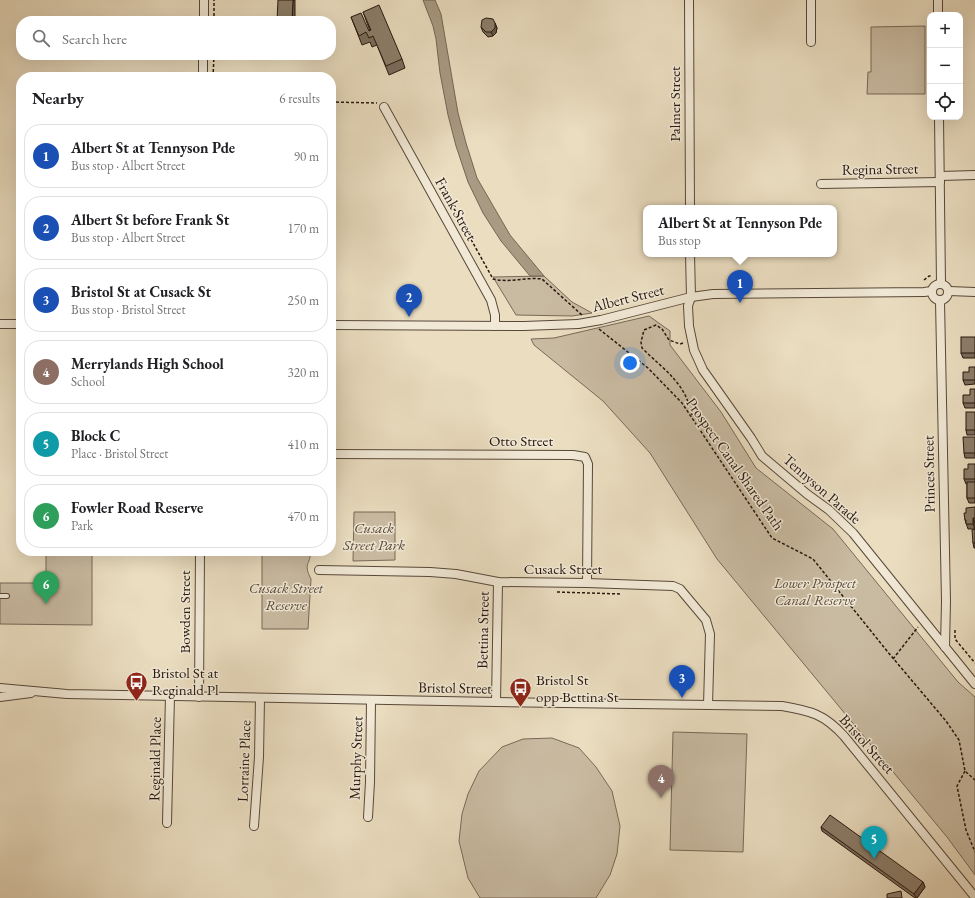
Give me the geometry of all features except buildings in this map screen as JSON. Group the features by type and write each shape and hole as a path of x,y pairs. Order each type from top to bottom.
{"street":[{"path":"204,0 204,16"},
{"name":"Palmer Street","path":"689,0 690,205"},
{"path":"811,0 811,42"},
{"path":"938,0 938,12"},
{"path":"203,60 203,72"},
{"name":"Frank Street","path":"384,107 491,300 494,311 495,326"},
{"path":"939,120 940,284"},
{"name":"Regina Street","path":"821,184 940,179 975,175"},
{"path":"690,257 691,297"},
{"path":"940,284 946,286 949,291 947,297 940,301 934,298 932,291 935,286 940,284"},
{"name":"Albert Street","path":"336,325 546,326 578,324 601,320 691,297 713,294 932,291"},
{"path":"949,291 975,292"},
{"name":"Tennyson Parade","path":"691,297 688,306 692,341 703,370 762,456 807,494 829,510 853,533 975,684"},
{"name":"Princes Street","path":"940,301 946,599 945,647"},
{"path":"0,324 16,324"},
{"name":"Otto Street","path":"336,454 565,455 585,457 588,464 587,583"},
{"name":"Bowden Street","path":"199,697 200,556"},
{"name":"Cusack Street","path":"319,570 430,572 456,574 498,582 673,586 680,589 706,620 710,634 708,705"},
{"name":"Bettina Street","path":"496,702 498,582"},
{"name":"Bristol Street","path":"0,688 40,692 199,697 782,706 804,710 817,714 827,720 844,736 975,897"},
{"name":"Bristol Street","path":"0,697 40,692"},
{"name":"Reginald Place","path":"167,822 170,696"},
{"name":"Lorraine Place","path":"254,826 259,757 260,698"},
{"name":"Murphy Street","path":"368,817 371,700"}],"lane":[{"path":"0,596 7,596"}],"path":[{"path":"214,0 214,16"},
{"path":"213,72 214,60"},
{"path":"336,102 380,103 384,107"},
{"path":"430,191 447,196 493,279 500,281 535,278 542,279 581,314"},
{"path":"692,341 680,344 669,340 662,329 656,325 644,330 641,342 642,348 671,375 682,389 689,401 692,417"},
{"name":"Prospect Canal Shared Path","path":"600,330 648,368 682,403 772,538 813,559 894,659 946,720 959,740 965,771"},
{"path":"554,592 624,594"},
{"path":"894,659 923,620"},
{"path":"955,626 955,639 975,663"},
{"path":"975,780 965,771 957,786 966,830 975,852"}],"green space":[{"path":"925,26 925,94 867,94 868,72 871,72 871,27"},
{"path":"544,276 572,302 592,313 572,316 516,315 493,277"},
{"name":"Lower Prospect Canal Reserve","path":"649,316 670,331 670,345 721,412 756,468 833,529 958,682 975,697 975,875 947,837 717,559 650,453 603,401 534,345 531,339 554,338"},
{"name":"Cusack Street Park","path":"354,512 395,512 395,560 353,561"},
{"path":"46,556 92,556 92,625 0,624 0,583 46,583"},
{"name":"Cusack Street Reserve","path":"262,556 310,556 307,566 311,579 308,629 262,629"},
{"path":"673,732 747,734 743,852 670,850"},
{"path":"552,738 579,748 596,767 612,791 620,826 617,854 610,875 596,898 480,898 468,878 459,841 462,814 468,794 479,771 502,747 523,739"}],"shaded area":[{"path":"423,0 435,0 441,14 458,113 477,178 510,235 544,276 530,276 501,241 483,213 468,182 456,146 448,115 433,26"}],"place":[{"name":"Albert St at Tennyson Pde","path":"740,303"},
{"name":"Albert St before Frank St","path":"409,317"},
{"name":"Fowler Road Reserve","path":"46,604"},
{"name":"Bristol St at Cusack St","path":"682,698"},
{"name":"Bristol St at Reginald Pl","path":"136,702"},
{"name":"Bristol St opp Bettina St","path":"520,708"},
{"name":"Merrylands High School","path":"661,798"},
{"name":"Block C","path":"874,859"}]}
